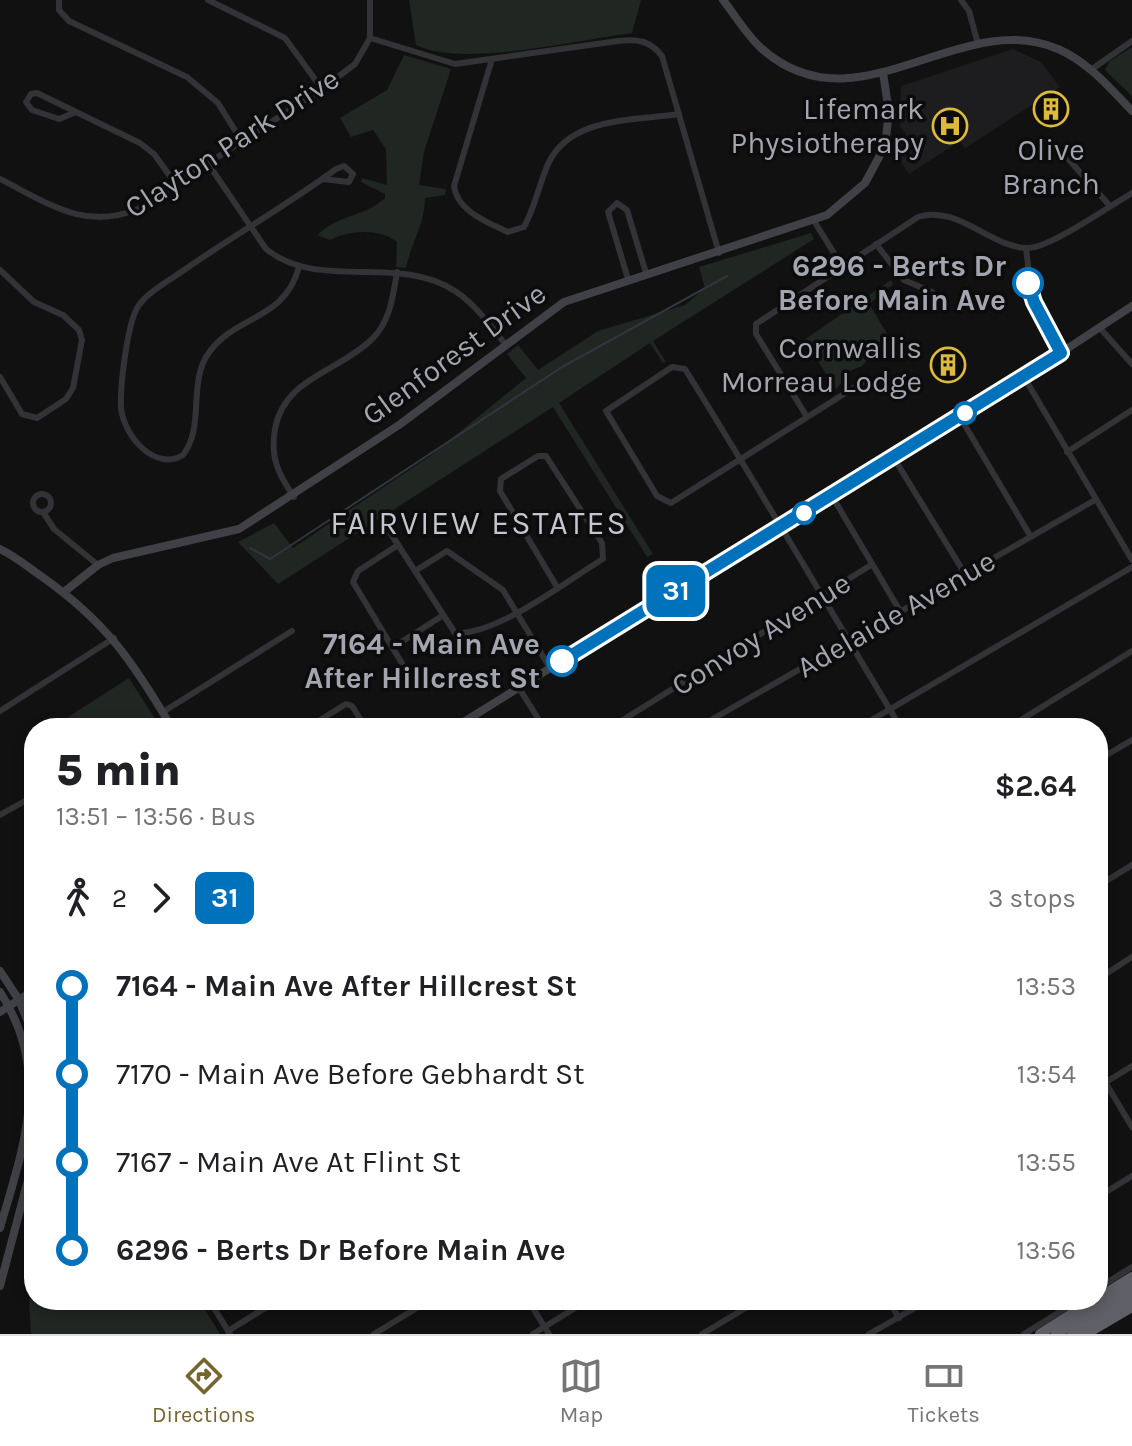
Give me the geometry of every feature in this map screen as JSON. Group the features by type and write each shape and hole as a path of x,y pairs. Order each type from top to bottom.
{"highway":[{"path":"1108,1292 1132,1277"},
{"path":"1108,1303 1132,1288"},
{"path":"1072,1334 1132,1297"},
{"path":"1086,1334 1132,1307"},
{"path":"1040,1334 1078,1310"},
{"path":"1056,1334 1096,1310"}],"street":[{"path":"59,0 59,10 69,21 187,77 205,90 241,140"},
{"path":"208,0 285,38 322,89"},
{"path":"370,0 370,38 455,64 618,41 645,42 662,56 719,253"},
{"path":"723,0 758,46 788,67 832,79 853,79 883,73 978,44 1027,42 1057,48 1092,69 1132,111"},
{"path":"961,0 969,11 978,44"},
{"name":"Clayton Park Drive","path":"0,179 57,207 97,220 117,218 138,209 322,89 355,64 370,38"},
{"path":"1092,69 1132,41"},
{"path":"492,59 454,186 455,195 465,208 508,232 524,227 548,164 566,138 578,130 679,114"},
{"name":"Glenforest Drive","path":"64,592 98,565 151,548 219,536 239,529 294,497 399,425 564,302 814,221 857,193 885,146 889,112 883,73"},
{"path":"76,112 59,119 49,117 32,110 27,97 37,93 140,143 154,154 175,183"},
{"path":"1040,145 1062,152 1110,206"},
{"path":"207,162 266,249 299,267 397,272 453,289 476,309 505,344"},
{"path":"299,267 287,297 218,343 206,356 193,437 183,455 165,461 148,454 126,425 121,406 136,308 151,294 249,225 322,179 344,166 353,174 349,182 322,179"},
{"path":"807,417 756,334 756,324 918,217 934,214 1026,248 1050,240 1132,193"},
{"path":"628,279 608,212 617,203 627,210 646,273"},
{"path":"814,221 842,266"},
{"path":"876,244 904,280 932,292"},
{"path":"1026,248 1032,299 1061,353"},
{"path":"0,270 34,302 63,315 79,330 82,340 73,388 66,399 37,418 22,414 0,377"},
{"path":"294,497 277,473 273,459 278,413 294,390 373,339 389,310 397,272"},
{"path":"470,718 832,496 892,455 960,417 1132,306"},
{"path":"1099,327 1132,364"},
{"path":"863,382 740,458 671,503 657,496 606,411 679,365 685,369 740,458 782,526 851,640 895,718"},
{"path":"1024,377 1132,560"},
{"path":"1067,452 1132,410"},
{"path":"960,417 1031,537"},
{"path":"892,455 965,574"},
{"path":"384,523 442,616 458,634 515,613 603,559 605,551 546,456 538,456 501,479 500,491 557,587"},
{"path":"832,496 900,611"},
{"name":"Adelaide Avenue","path":"714,718 1095,500"},
{"path":"43,512 54,529 98,565"},
{"path":"398,545 358,571 353,582 395,646 409,675"},
{"path":"0,549 64,592 114,638 166,718"},
{"path":"415,571 447,551 496,582 550,668"},
{"name":"Convoy Avenue","path":"626,718 871,565"},
{"path":"875,718 1132,567"},
{"path":"395,646 442,616"},
{"path":"163,712 292,631"},
{"path":"0,711 114,638"},
{"path":"1024,718 1132,651"},
{"path":"519,688 538,718"},
{"path":"323,718 346,704 352,706 360,718"},
{"path":"1108,754 1132,740"},
{"path":"0,815 24,802"},
{"path":"1108,880 1132,865"},
{"path":"1108,973 1132,957"},
{"path":"0,971 24,1012"},
{"path":"0,992 9,1006 24,1053"},
{"path":"0,1012 24,997"},
{"path":"1108,1081 1132,1066"},
{"path":"1108,1085 1132,1127"},
{"path":"0,1228 24,1141"},
{"path":"1108,1191 1132,1176"},
{"path":"0,1286 24,1195"},
{"path":"1108,1282 1132,1267"},
{"path":"215,1310 229,1333 263,1310"},
{"path":"374,1334 414,1310"},
{"path":"534,1310 549,1334"},
{"path":"533,1334 572,1310"},
{"path":"702,1334 742,1310"},
{"path":"894,1310 899,1318"},
{"path":"869,1334 912,1310"},
{"path":"1024,1334 1063,1310"}],"shaded area":[{"path":"409,0 641,0 632,33 521,50 461,54 416,45"},
{"path":"1132,47 1132,96 1105,70 1110,61"},
{"path":"1013,49 1041,62 1060,87 965,148 960,141 909,174 892,148 907,136 900,126 901,86"},
{"path":"404,55 451,69 424,152 419,185 446,189 445,195 425,198 423,216 406,268 396,267 397,242 382,234 346,234 330,240 317,235 385,198 385,194 361,182 362,178 387,185 386,149 373,130 351,137 340,118 387,90"},
{"path":"811,233 814,239 653,341 666,362 663,363 650,343 559,403 653,554 647,557 553,407 278,584 238,542 274,523 293,548 430,456 526,378 507,354 518,345 538,370 598,331 685,305 705,288 699,267"},
{"path":"891,280 893,284 869,304 888,335 862,366 852,370 836,389 804,340"},
{"path":"129,678 155,718 67,718"},
{"path":"30,1310 205,1310 220,1334 31,1334"}],"waterway":[{"path":"250,548 270,559 562,367 727,276"}],"bus line":[{"name":"31","path":"562,661 1061,353 1034,302 1028,283"}],"place":[{"name":"Olive Branch","path":"1051,109"},
{"name":"Lifemark Physiotherapy","path":"950,126"},
{"name":"6296 - Berts Dr Before Main Ave","path":"1028,283"},
{"name":"Cornwallis Morreau Lodge","path":"948,365"},
{"name":"7164 - Main Ave After Hillcrest St","path":"562,661"}],"district":[{"name":"FAIRVIEW ESTATES","path":"479,523"}]}
